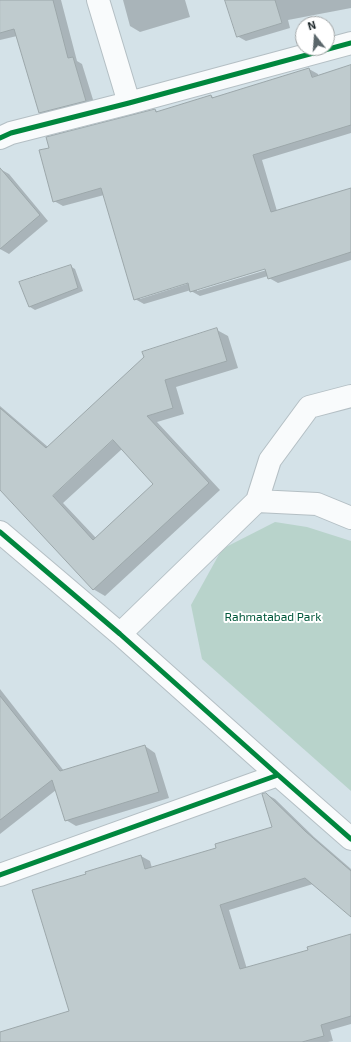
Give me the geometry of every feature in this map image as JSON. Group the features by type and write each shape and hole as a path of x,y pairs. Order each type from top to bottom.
{"street":[{"path":"98,0 128,103"},
{"path":"0,138 11,133 351,43"},
{"path":"120,634 257,501 270,460 309,407 351,396"},
{"path":"257,501 318,504 351,518"},
{"path":"0,532 120,634 351,838"},
{"path":"0,874 278,775"}],"green space":[{"name":"Rahmatabad Park","path":"275,522 307,527 351,541 351,791 202,659 191,605 222,549"}],"building":[{"path":"0,0 53,0 68,58 73,57 86,101 39,113 14,29 0,33"},
{"path":"225,0 275,0 282,23 237,37"},
{"path":"351,65 351,125 253,155 271,212 351,188 351,252 268,279 265,269 190,292 188,283 134,300 101,188 53,202 39,150 49,148 46,137 155,109 156,112 211,95 212,98 309,68 312,77"},
{"path":"0,168 40,215 0,249"},
{"path":"71,265 78,288 29,307 19,282"},
{"path":"217,328 227,361 165,380 173,408 147,416 209,483 93,590 0,490 0,408 46,448 144,357 142,352","holes":["113,440 153,484 93,540 53,496"]},
{"path":"0,696 60,771 145,745 159,792 65,821 52,780 0,820"},
{"path":"266,793 305,831 351,871 351,917 305,878 220,905 240,969 308,950 307,947 351,934 351,1016 321,1025 324,1036 302,1042 0,1042 0,1032 69,1011 32,890 86,874 85,872 141,855 145,869 216,848 215,844 272,827 262,794"}],"cycle path":[{"path":"0,138 11,133 351,43"},
{"path":"0,532 120,634 351,839"},
{"path":"0,875 278,775"}]}
